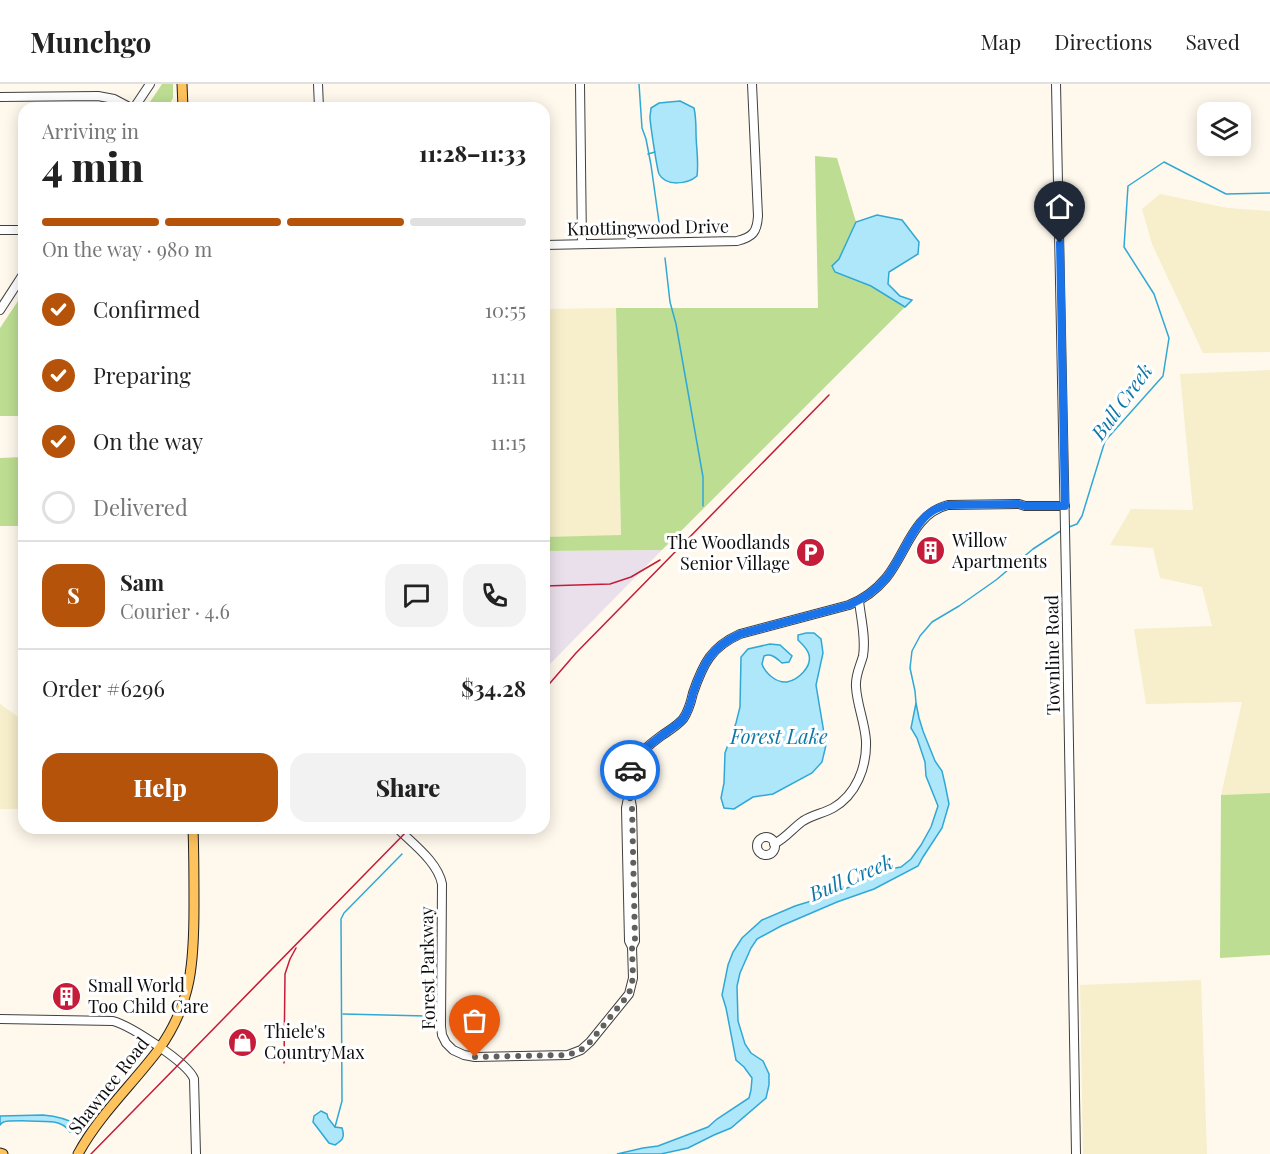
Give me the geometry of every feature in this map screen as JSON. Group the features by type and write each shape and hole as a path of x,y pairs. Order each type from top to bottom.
{"main road":[{"path":"182,84 183,102"},
{"name":"Shawnee Road","path":"78,1154 95,1127 160,1048 183,1004 191,975 194,940 193,834"}],"street":[{"path":"136,102 150,84"},
{"path":"318,84 318,102"},
{"path":"580,84 582,243"},
{"name":"Knottingwood Drive","path":"550,245 737,242 752,235 758,216 752,84"},
{"name":"Townline Road","path":"1056,84 1076,1154"},
{"path":"0,97 98,96 120,102"},
{"path":"0,230 18,230"},
{"path":"0,310 18,282"},
{"name":"Forest Parkway","path":"403,834 433,864 441,878 442,1031 446,1043 458,1053 486,1057 568,1055 581,1050 629,994 633,978 632,947 635,941 630,771 638,755 645,748 683,718 689,708 703,666 716,648 726,640 740,634 859,601 886,578 921,522 938,508 948,505 1019,504 1025,506 1065,503"},
{"path":"774,844 804,820 840,803 860,777 865,761 866,745 855,685 864,640 859,601"},
{"path":"0,1019 113,1021 128,1026 160,1048 189,1070 194,1079 196,1154"}],"shaded area":[{"path":"1160,194 1228,208 1270,211 1270,352 1203,353 1152,244 1142,209"},
{"path":"616,308 621,536 550,537 550,309"},
{"path":"1270,370 1270,793 1221,795 1242,702 1146,704 1134,629 1212,626 1202,587 1160,578 1153,548 1110,545 1131,509 1193,510 1180,374"},
{"path":"662,550 550,664 550,551"},
{"path":"0,704 18,717 18,809 0,809"},
{"path":"1201,980 1207,1154 1083,1154 1080,985"}],"green space":[{"path":"162,84 173,84 173,98 171,102 150,102"},
{"path":"815,156 837,158 856,222 839,259 832,266 835,272 871,286 905,307 662,550 550,551 550,537 621,535 616,308 818,308"},
{"path":"18,301 18,416 0,416 0,328"},
{"path":"18,457 18,526 0,526 0,458"},
{"path":"1270,793 1270,955 1220,958 1221,795"}],"water":[{"path":"680,101 694,108 698,170 697,176 693,179 677,183 667,181 659,174 650,117 651,108 659,103"},
{"path":"877,215 902,220 919,242 918,254 889,272 888,284 900,296 912,300 905,307 871,286 835,272 832,266 839,259 856,222"},
{"name":"Forest Lake","path":"814,633 821,639 823,653 816,685 826,745 822,762 812,773 773,794 753,797 734,809 724,808 721,798 725,753 740,707 741,657 748,649 770,644 780,645 792,656 789,662 782,663 774,656 767,655 764,656 762,664 768,674 775,679 783,682 791,681 800,676 808,664 808,653 798,640 798,635"},
{"path":"916,703 923,731 935,761 942,771 949,804 942,828 918,866 874,889 837,902 757,939 740,973 737,986 738,1021 745,1044 751,1053 763,1061 769,1074 766,1098 731,1128 688,1148 661,1154 617,1154 658,1146 708,1127 749,1098 752,1078 736,1060 722,995 728,965 742,938 762,920 847,888 889,869 901,867 911,859 921,845 931,827 938,806 926,776 925,762 917,738 911,728"},
{"path":"321,1111 327,1114 335,1127 342,1128 343,1138 335,1145 329,1143 313,1122 314,1116"},
{"path":"43,1115 66,1120 80,1126 80,1129 70,1132 61,1124 44,1121 7,1121 0,1125 0,1116"}],"waterway":[{"path":"639,84 642,128 651,165 660,229"},
{"path":"648,154 655,152"},
{"name":"Bull Creek","path":"1069,527 1077,524 1082,516 1105,441 1163,376 1169,338 1154,294 1124,247 1128,186 1164,162 1226,194 1270,193"},
{"path":"665,258 670,302 676,324 703,477 703,506"},
{"name":"Bull Creek","path":"916,703 910,668 912,651 920,636 932,622 996,580 1033,549 1062,530"},
{"path":"335,1127 342,1101 341,919 344,913 402,854"},
{"path":"343,1014 426,1016"}],"railway":[{"path":"550,683 576,653 829,395"},
{"path":"550,586 610,584 631,577 660,560"},
{"path":"91,1154 404,834"},
{"path":"284,1063 285,974 296,948"}],"way so far":[{"path":"475,1057 575,1053 590,1042 629,994 633,978 632,947 635,941 630,770"}],"place":[{"name":"Willow Apartments","path":"931,551"},
{"name":"The Woodlands Senior Village","path":"811,553"},
{"name":"Small World Too Child Care","path":"67,996"},
{"name":"Thiele's CountryMax","path":"243,1042"}],"route":[{"path":"630,770 638,755 645,748 683,718 689,708 703,666 716,648 726,640 740,634 859,601 886,578 925,516 931,512 948,505 1065,506 1060,243"}]}
